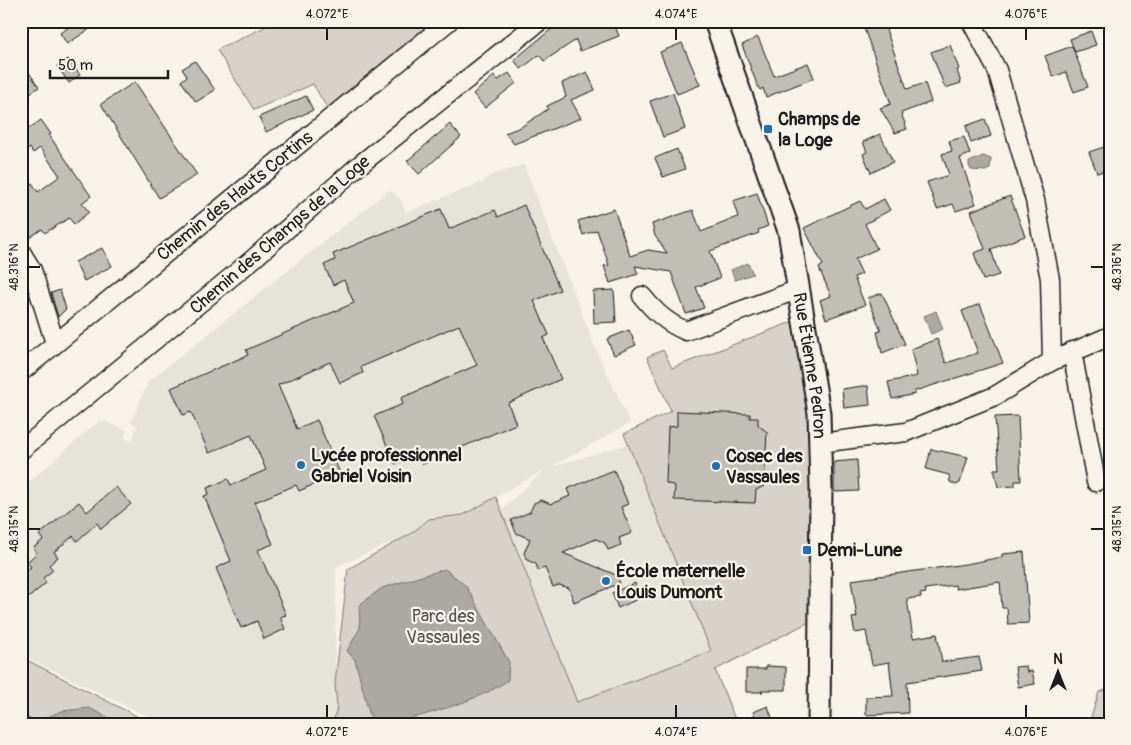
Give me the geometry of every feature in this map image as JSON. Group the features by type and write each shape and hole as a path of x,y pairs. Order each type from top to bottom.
{"street":[{"name":"Chemin des Hauts Cortins","path":"21,372 449,21"},
{"name":"Chemin des Champs de la Loge","path":"21,450 252,260 357,167 540,21"},
{"name":"Rue Étienne Pedron","path":"715,21 789,231 819,413 819,724"},
{"path":"971,21 997,70 1035,200 1050,279 1052,361"},
{"path":"21,252 32,270 55,343"},
{"path":"642,296 658,315 670,324 686,331 799,290"},
{"path":"820,443 906,432 995,396 1052,361 1110,336"},
{"path":"1072,351 1096,482"}],"shaded area":[{"path":"983,156 991,159 990,169 985,171 971,170 969,162"},
{"name":"Lycée professionnel Gabriel Voisin","path":"524,165 595,347 630,423 551,467 628,444 711,651 577,702 501,510 544,470 463,515 429,519 412,533 336,567 335,683 337,707 333,724 164,724 31,660 21,643 21,489 100,420 127,430 124,438 132,441 138,426 131,423 148,382 389,190 400,198 406,212 483,182 489,176"},
{"path":"748,263 753,274 735,280 731,270"},
{"path":"936,311 943,329 931,334 924,316"},
{"path":"445,569 466,586 509,662 508,680 483,694 454,706 392,724 372,724 355,660 347,651 360,628 359,605 382,588"},
{"path":"89,708 121,724 21,724 21,716 38,721 62,711"}],"green space":[{"path":"277,21 433,21 327,108 313,84 254,110 217,50"},
{"name":"Parc des Vassaules","path":"797,320 819,463 817,618 715,670 737,724 333,724 337,707 335,683 348,569 412,533 429,519 463,515 496,497 577,702 711,651 624,434 671,411 647,357 663,350 672,368"},
{"path":"21,657 152,724 21,724"},
{"path":"1110,688 1110,724 1089,724 1099,692"}],"building":[{"path":"78,21 102,21 67,44 60,33"},
{"path":"561,21 568,21 571,30 595,21 613,21 619,36 580,51 576,40 544,61 539,55 521,69 514,60"},
{"path":"883,21 907,89 925,83 931,102 901,113 907,129 895,133 880,108 891,104 864,28"},
{"path":"1091,31 1096,45 1075,52 1070,39"},
{"path":"758,37 774,76 808,63 814,78 766,97 763,88 760,90 758,87 742,45"},
{"path":"682,43 700,85 677,94 660,52"},
{"path":"950,45 959,69 957,70 961,83 945,88 931,52"},
{"path":"1072,46 1088,87 1074,92 1066,72 1053,77 1045,56"},
{"path":"68,59 80,75 69,83 57,66"},
{"path":"21,61 39,87 21,100"},
{"path":"195,61 215,90 196,102 181,81 187,76 182,69"},
{"path":"587,72 595,90 571,100 581,118 514,144 505,133 521,127 548,109 547,106 566,97 562,83"},
{"path":"509,73 516,83 485,108 473,94 494,76 498,80"},
{"path":"135,82 197,175 159,198 101,104"},
{"path":"673,93 685,129 663,137 650,101"},
{"path":"306,96 313,110 266,132 259,117"},
{"path":"985,119 991,136 971,143 966,126"},
{"path":"41,120 51,134 49,135 91,196 82,203 89,212 74,224 69,218 45,233 42,229 29,238 21,225 21,190 32,183 38,192 60,176 40,148 33,153 30,148 21,154 21,134"},
{"path":"450,124 461,137 419,174 407,161"},
{"path":"880,134 893,162 871,173 863,154 867,152 863,142"},
{"path":"964,137 970,154 960,158 976,204 956,211 953,204 937,209 927,182 949,175 942,154 952,151 949,141"},
{"path":"1110,145 1110,169 1097,173 1089,152"},
{"path":"677,149 685,169 663,177 655,158"},
{"path":"757,193 768,226 758,230 759,233 710,251 720,278 696,287 704,308 686,314 671,272 635,266 638,274 610,283 604,266 609,265 597,230 583,235 578,221 614,209 630,256 648,250 667,253 655,236 652,224 693,210 701,232 738,217 733,201"},
{"path":"1010,196 1025,236 991,249 999,275 983,280 974,253 985,249 971,211"},
{"path":"884,199 890,210 865,224 877,249 855,259 862,274 854,277 865,305 826,319 820,300 831,296 819,268 823,265 804,228 860,201 865,209"},
{"path":"524,205 560,290 534,301 549,335 543,338 561,379 508,403 516,424 423,464 418,454 395,464 374,416 403,404 401,398 477,365 459,325 361,367 363,373 340,383 330,362 278,385 297,429 317,420 340,473 299,491 296,485 255,502 273,544 258,550 286,615 280,617 285,629 264,639 257,621 241,628 216,568 231,561 204,496 209,494 207,488 228,479 231,485 266,470 251,435 209,453 191,412 183,415 171,388 248,355 246,350 354,303 344,280 333,285 324,265 335,260 333,254 441,209 449,229 495,210 498,217"},
{"path":"102,248 112,266 84,281 75,262"},
{"path":"60,290 66,309 58,317 51,293"},
{"path":"614,290 616,322 594,323 593,291"},
{"path":"882,293 905,344 882,353 877,332 881,331 868,298"},
{"path":"980,304 1003,363 915,391 915,394 892,399 888,382 917,376 911,349 937,339 946,363 978,353 962,311"},
{"path":"629,330 636,345 614,355 607,339"},
{"path":"868,386 870,405 844,408 842,389"},
{"name":"Cosec des Vassaules","path":"677,411 750,414 750,418 758,418 758,425 767,432 764,486 756,490 755,503 674,500 675,486 666,483 668,427 677,426"},
{"path":"1018,416 1021,481 1015,481 1015,486 998,487 994,469 999,469 995,417"},
{"path":"931,449 968,457 960,483 956,485 950,482 949,475 926,469"},
{"path":"857,460 859,491 834,492 834,462"},
{"path":"614,470 628,504 621,507 632,533 619,538 621,545 608,550 605,543 596,539 563,553 616,575 620,583 574,602 569,588 559,585 553,587 545,568 538,570 536,564 527,560 524,553 530,539 516,533 511,520 530,512 534,503 541,500 551,504 570,496 567,489"},
{"path":"116,487 131,504 101,529 97,523 77,541 73,536 54,552 58,557 49,565 53,570 43,578 46,583 26,600 21,594 21,575 31,567 27,562 37,553 33,548 43,540 39,535 79,502 87,512"},
{"path":"1024,552 1029,623 1008,624 1007,608 1002,608 1000,582 956,589 955,585 925,589 926,593 920,594 921,597 907,599 913,638 937,634 942,662 979,657 982,671 907,682 908,713 866,715 866,697 893,696 889,662 872,665 866,631 855,633 852,618 857,617 851,580 966,564 1002,557 1002,554"},
{"path":"635,583 640,598 618,608 612,593"},
{"path":"766,666 786,667 786,690 746,692 746,669 766,669"},
{"path":"1026,666 1027,672 1032,671 1035,684 1018,687 1015,667"},
{"path":"768,706 774,724 758,724 753,712"}],"place":[{"name":"Champs de la Loge","path":"768,129"},
{"name":"Lycée professionnel Gabriel Voisin","path":"301,465"},
{"name":"Cosec des Vassaules","path":"716,466"},
{"name":"Demi-Lune","path":"807,550"},
{"name":"École maternelle Louis Dumont","path":"606,581"}]}
